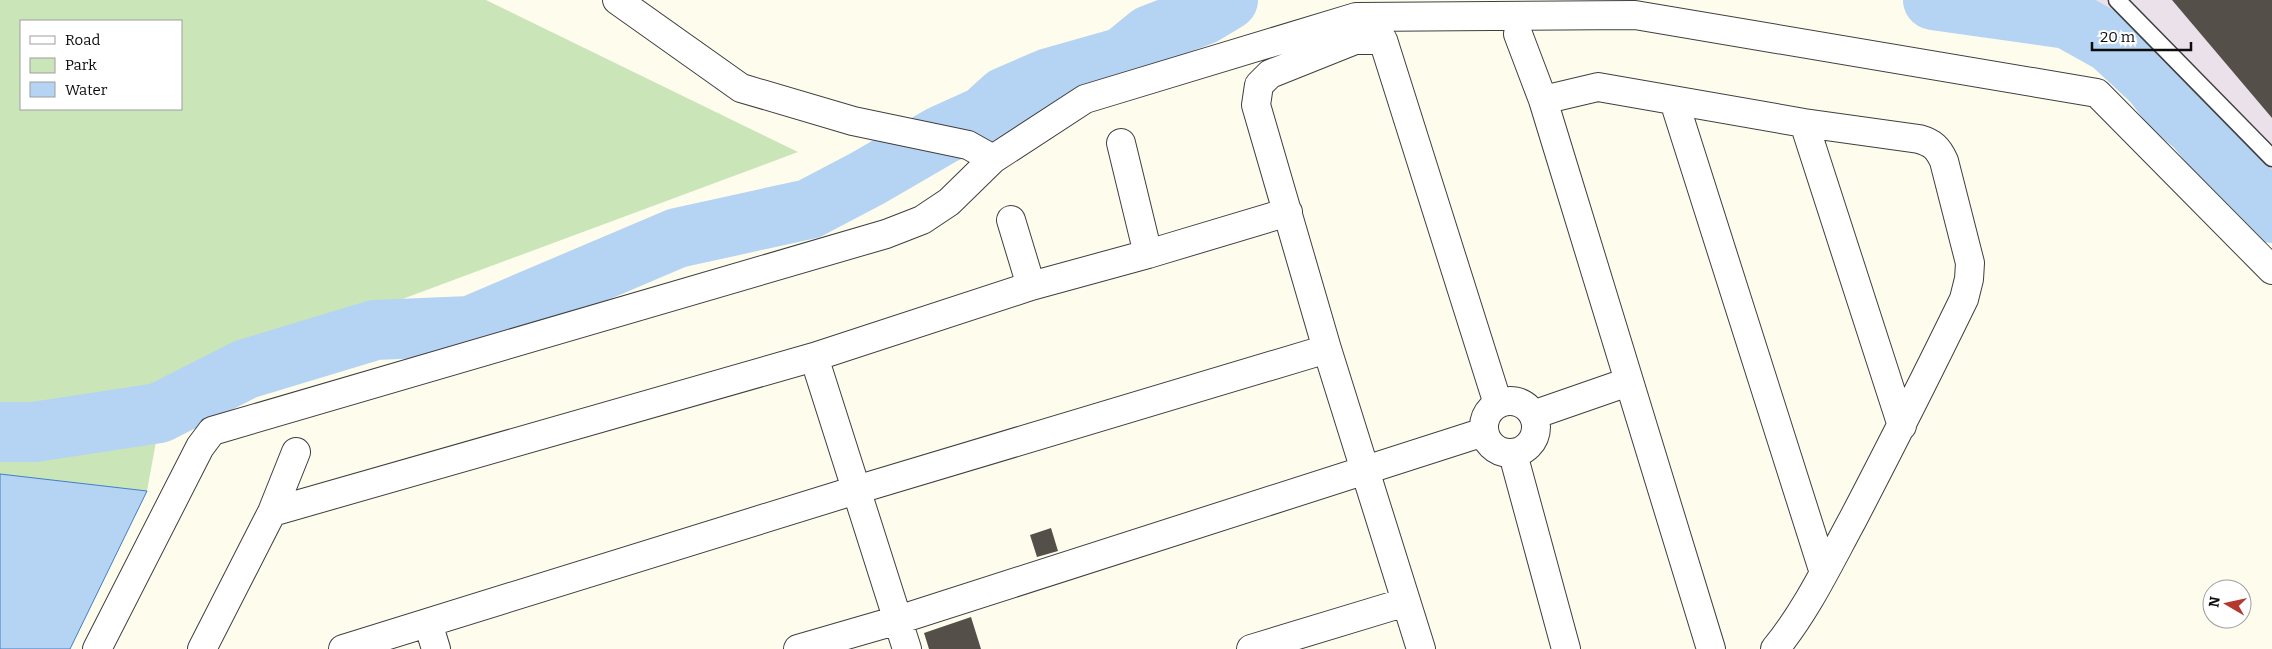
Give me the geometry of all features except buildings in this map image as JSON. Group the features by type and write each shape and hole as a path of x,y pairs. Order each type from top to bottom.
{"street":[{"path":"617,0 741,88 853,121 968,145 993,159"},
{"path":"97,649 200,447 212,431 886,234 929,216 948,202 993,159 1086,99 1356,17 1635,14 2097,93 2272,270"},
{"path":"1518,34 1543,100 1711,649"},
{"path":"1421,649 1327,349 1256,105 1258,85 1270,74 1355,40 1383,40 1498,404"},
{"path":"1543,100 1598,88 1804,123 1919,139 1932,143 1944,161 1970,263 1970,278 1964,298 1902,426 1824,573 1788,633 1775,649"},
{"path":"1674,101 1824,573"},
{"path":"1804,123 1902,426"},
{"path":"1121,143 1148,254"},
{"path":"272,512 814,357 1031,286 1148,254 1288,212"},
{"path":"1011,220 1031,286"},
{"path":"343,649 856,490 1327,349"},
{"path":"814,357 907,649"},
{"path":"1533,415 1628,382"},
{"path":"1508,401 1518,402 1527,407 1533,415 1536,427 1533,440 1525,449 1513,454 1497,450 1488,442 1484,432 1486,416 1498,404 1508,401"},
{"path":"798,649 898,620 1484,432"},
{"path":"202,649 272,512 296,452"},
{"path":"1513,454 1566,649"},
{"path":"1251,649 1406,602"},
{"path":"428,623 436,649"}],"lane":[{"path":"2117,0 2272,158"}],"shaded area":[{"path":"2008,0 2272,0 2272,191 2088,9"}],"green space":[{"path":"0,0 486,0 798,152 166,387 147,491 0,474"}],"water":[{"path":"0,474 147,491 70,649 0,649"}],"waterway":[{"path":"0,432 34,432 159,413 246,369 375,330 470,326 677,238 809,209 868,178 942,135 984,116 1005,97 1049,78 1123,57 1150,35 1203,15 1228,0"},
{"path":"1933,0 2068,19 2111,43 2153,82 2172,107 2195,126 2227,165 2272,213"}]}
